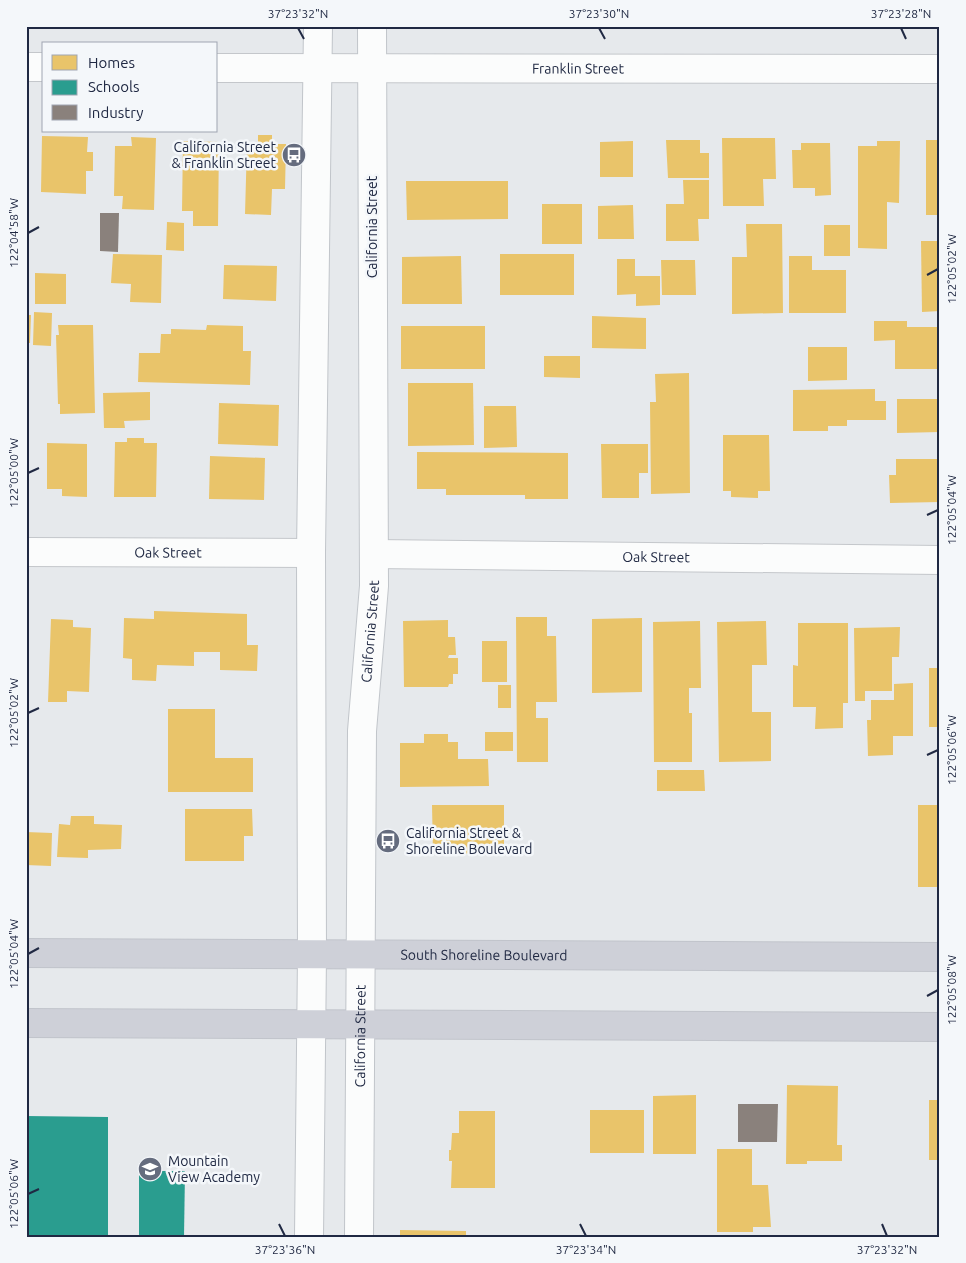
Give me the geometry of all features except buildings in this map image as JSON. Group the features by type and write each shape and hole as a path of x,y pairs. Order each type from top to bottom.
{"main road":[{"path":"308,1237 312,954 312,553 318,26"},
{"name":"California Street","path":"359,1237 362,731 374,586 372,26"},
{"path":"26,67 42,67"},
{"name":"Franklin Street","path":"218,68 940,69"},
{"name":"Oak Street","path":"26,552 312,553"},
{"name":"Oak Street","path":"374,554 940,560"},
{"name":"South Shoreline Boulevard","path":"26,953 940,957"},
{"path":"26,1023 940,1027"}],"place":[{"name":"California Street & Franklin Street","path":"294,155"},
{"name":"California Street & Shoreline Boulevard","path":"388,841"},
{"name":"Mountain View Academy","path":"150,1169"}]}
